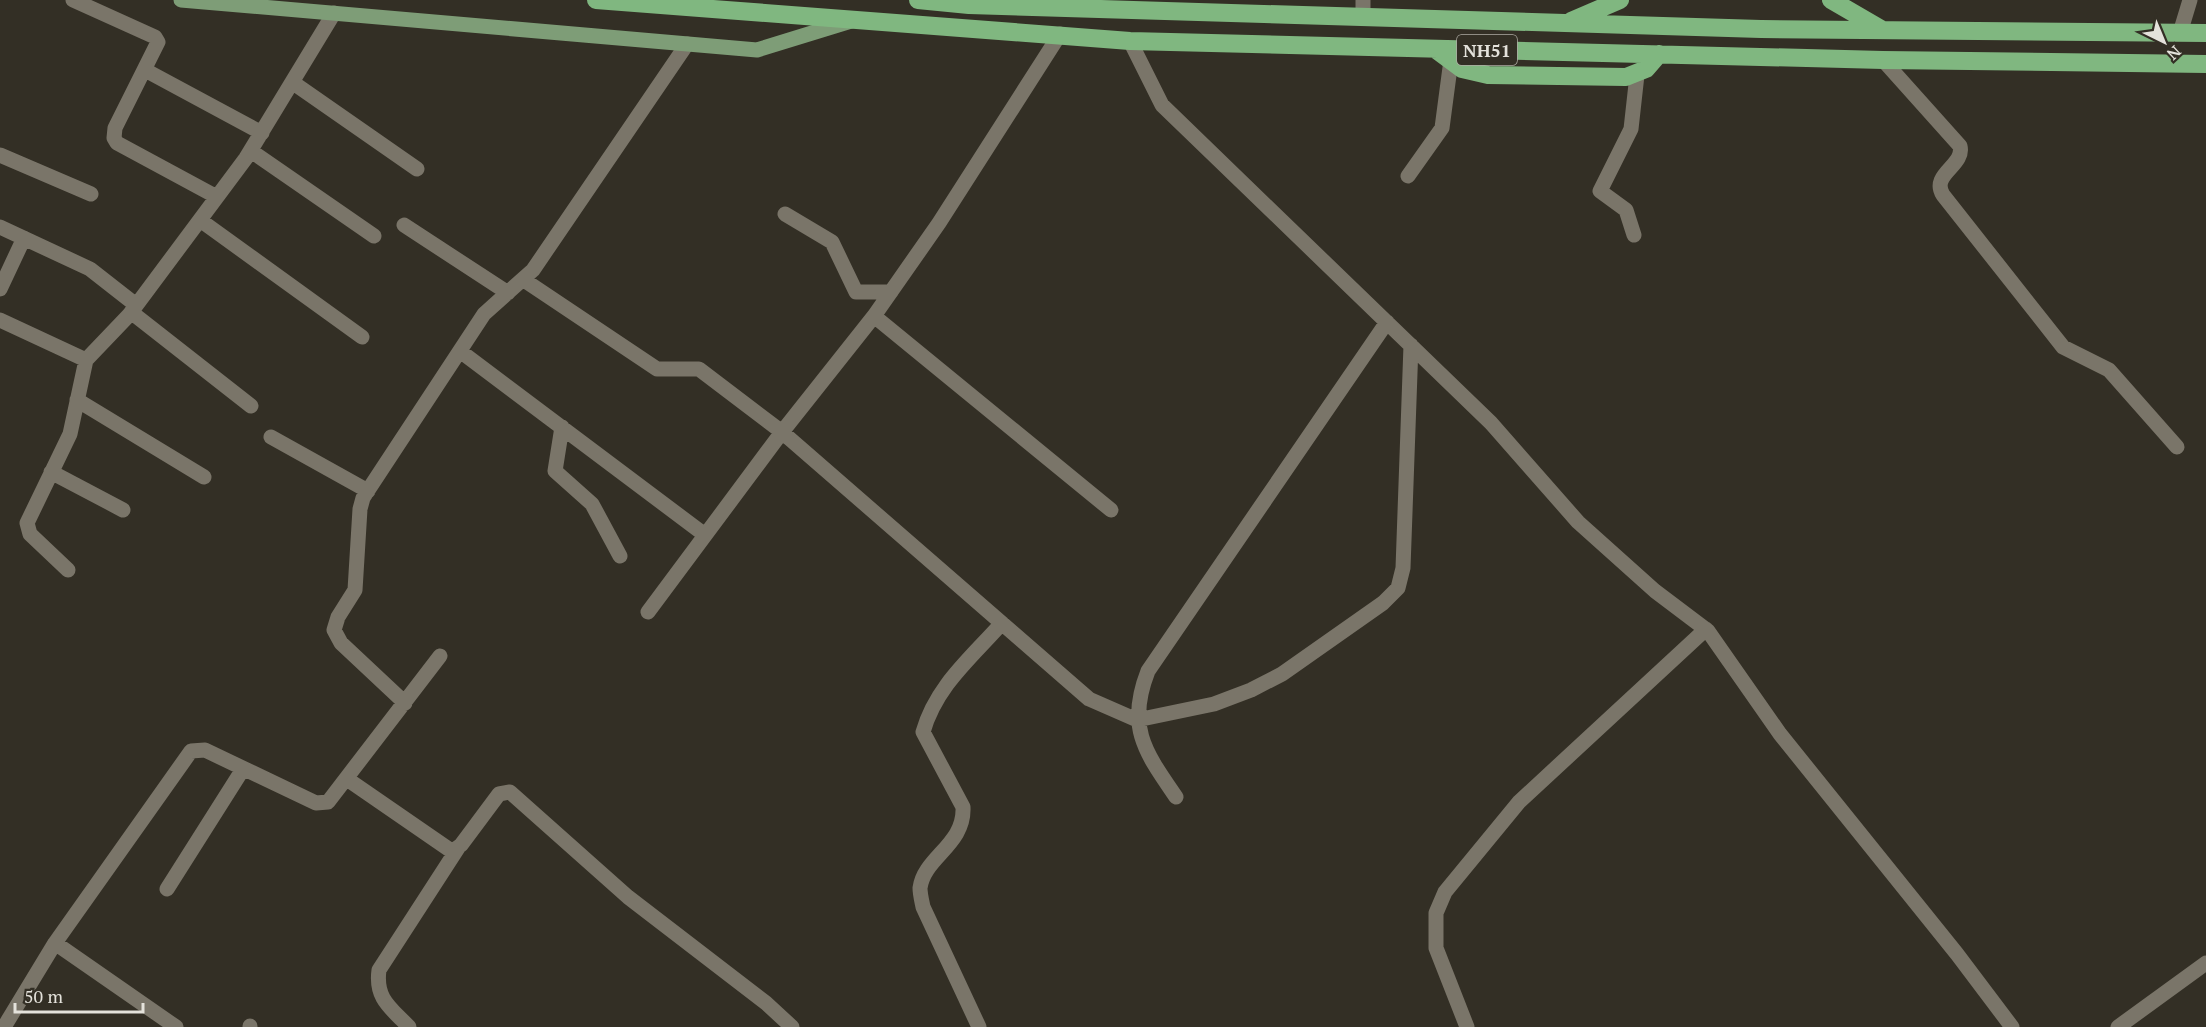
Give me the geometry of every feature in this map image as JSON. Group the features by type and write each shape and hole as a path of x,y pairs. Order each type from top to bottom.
{"highway":[{"name":"NH51","path":"596,0 1130,41 1883,60 2206,64"},
{"name":"NH51","path":"918,0 1363,9 1567,23 1884,30 2206,33"},
{"path":"1567,23 1620,0"},
{"path":"1831,0 1884,30"},
{"path":"1435,49 1462,69 1488,75 1626,77 1637,75 1646,69 1659,54"}],"main road":[{"path":"181,0 758,50 857,20"}],"street":[{"path":"73,0 155,37 158,46 115,128 114,138 117,142 217,197"},
{"path":"2180,33 2190,0"},
{"path":"68,570 27,530 29,516 70,434 86,360 134,308 251,151 334,14"},
{"path":"648,612 782,432 874,316 939,223 1060,34"},
{"path":"1130,41 1162,105 1494,427 1578,522 1660,595 1706,629 1780,734 1957,954 2012,1027"},
{"path":"405,703 341,643 334,630 338,617 355,593 360,509 368,490 488,309 524,280 687,44"},
{"path":"1408,176 1442,129 1451,60"},
{"path":"1883,60 1960,146 1960,154 1941,179 1940,190 1943,195 2063,347 2109,370 2177,447"},
{"path":"145,70 262,133"},
{"path":"1634,235 1626,210 1600,191 1631,129 1637,75"},
{"path":"292,82 417,169"},
{"path":"251,151 374,236"},
{"path":"0,155 91,194"},
{"path":"785,214 832,242 856,292 891,292"},
{"path":"200,220 362,337"},
{"path":"404,225 508,293"},
{"path":"0,227 95,272 134,308 251,406"},
{"path":"0,289 24,238"},
{"path":"524,280 657,369 699,369 782,432 1095,703 1137,720 1214,704 1260,686 1282,674 1383,603 1398,588 1403,568 1410,345"},
{"path":"874,316 1111,510"},
{"path":"0,320 86,360"},
{"path":"1176,797 1147,753 1137,720 1142,686 1155,657 1387,322"},
{"path":"460,351 705,535"},
{"path":"77,400 204,477"},
{"path":"561,427 555,471 595,508 620,556"},
{"path":"271,437 368,490"},
{"path":"51,472 123,510"},
{"path":"979,1027 923,907 920,888 927,874 958,834 963,818 963,807 923,732 930,709 941,691 1002,623"},
{"path":"1467,1027 1436,948 1436,914 1445,892 1518,802 1706,629"},
{"path":"9,1025 56,943 191,751 205,750 319,804 332,799 440,656"},
{"path":"167,889 243,769"},
{"path":"347,780 446,848 454,850 458,848"},
{"path":"410,1027 382,998 377,985 380,970 458,848 499,794 510,792 628,897 766,1003 792,1027"},
{"path":"56,943 176,1027"},
{"path":"2118,1027 2206,963"}]}
